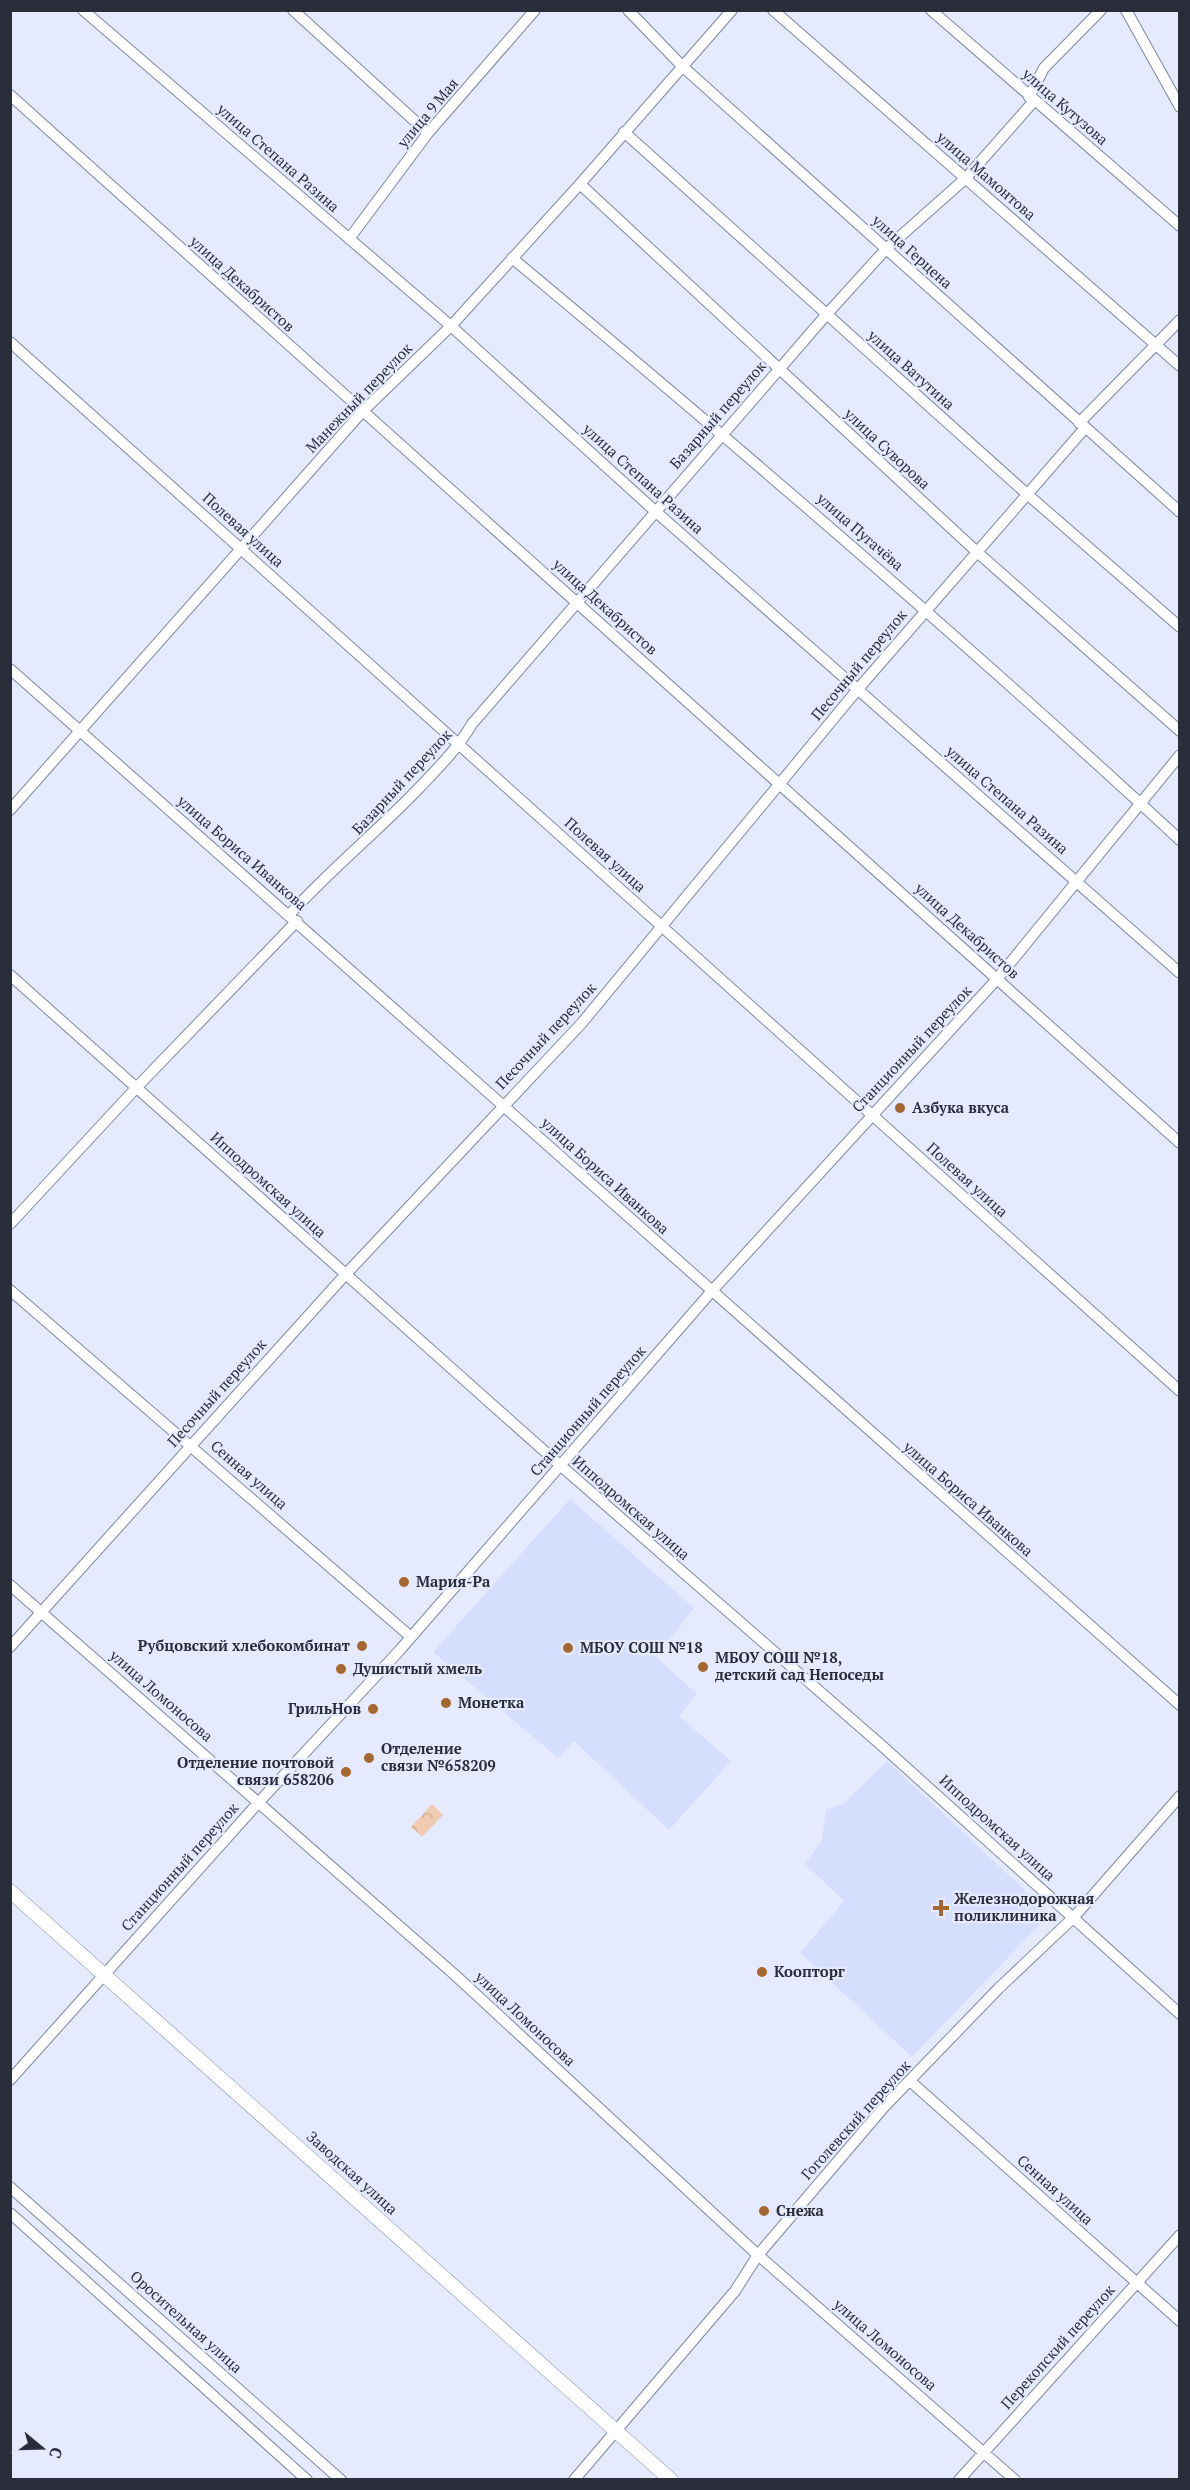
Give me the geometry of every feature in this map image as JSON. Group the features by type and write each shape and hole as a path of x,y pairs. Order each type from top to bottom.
{"main road":[{"name":"Заводская улица","path":"10,1891 670,2480"}],"street":[{"name":"улица Степана Разина","path":"83,10 451,326 655,511 1179,973"},
{"path":"293,10 428,133"},
{"name":"улица 9 Мая","path":"349,239 428,133 535,10"},
{"name":"улица Герцена","path":"627,10 682,66 1179,512"},
{"name":"Манежный переулок","path":"10,810 362,412 451,326 580,184 732,10"},
{"name":"улица Мамонтова","path":"773,10 1158,345 1179,366"},
{"name":"улица Кутузова","path":"931,10 1179,226"},
{"name":"Базарный переулок","path":"10,1224 293,918 320,882 384,824 460,745 472,724 827,314 886,249 966,178 1031,99 1044,69 1101,10"},
{"path":"1126,10 1179,107"},
{"name":"улица Декабристов","path":"10,95 1179,1143"},
{"name":"улица Ватутина","path":"624,132 1027,494 1179,627"},
{"name":"улица Суворова","path":"580,184 976,552 1179,731"},
{"name":"улица Пугачёва","path":"512,258 722,433 927,609 1179,840"},
{"name":"Песочный переулок","path":"10,1647 345,1275 581,1024 858,689 1027,494 1082,426 1179,320"},
{"name":"Полевая улица","path":"10,342 1179,1390"},
{"name":"улица Бориса Иванкова","path":"10,669 1179,1706"},
{"name":"Станционный переулок","path":"10,2080 259,1802 411,1637 711,1292 997,978 1078,882 1179,755"},
{"name":"Ипподромская улица","path":"10,975 345,1275 880,1744 1179,2014"},
{"name":"Сенная улица","path":"10,1290 191,1444 411,1637"},
{"name":"улица Ломоносова","path":"10,1585 455,1975 758,2254 1015,2480"},
{"name":"Гоголевский переулок","path":"574,2480 735,2291 758,2254 884,2107 999,1988 1074,1917 1179,1796"},
{"name":"Сенная улица","path":"910,2081 1179,2320"},
{"name":"Оросительная улица","path":"10,2187 341,2480"},
{"path":"10,2212 308,2480"},
{"name":"Перекопский переулок","path":"959,2480 1179,2235"}],"shaded area":[{"path":"570,1499 694,1608 656,1657 697,1694 679,1716 731,1761 669,1830 574,1741 558,1758 433,1652"},
{"name":"Железнодорожная поликлиника","path":"887,1761 1050,1914 912,2057 800,1953 844,1901 805,1864 822,1840 826,1810 843,1804"}],"green space":[{"path":"432,1804 443,1815 422,1837 411,1827"}],"place":[{"name":"Азбука вкуса","path":"900,1108"},
{"name":"Мария-Ра","path":"404,1582"},
{"name":"Рубцовский хлебокомбинат","path":"362,1646"},
{"name":"МБОУ СОШ №18","path":"568,1648"},
{"name":"МБОУ СОШ №18, детский сад Непоседы","path":"703,1667"},
{"name":"Душистый хмель","path":"341,1669"},
{"name":"Монетка","path":"446,1703"},
{"name":"ГрильНов","path":"373,1709"},
{"name":"Отделение связи №658209","path":"369,1758"},
{"name":"Отделение почтовой связи 658206","path":"346,1772"},
{"name":"Железнодорожная поликлиника","path":"941,1908"},
{"name":"Коопторг","path":"762,1972"},
{"name":"Снежа","path":"764,2211"}]}
